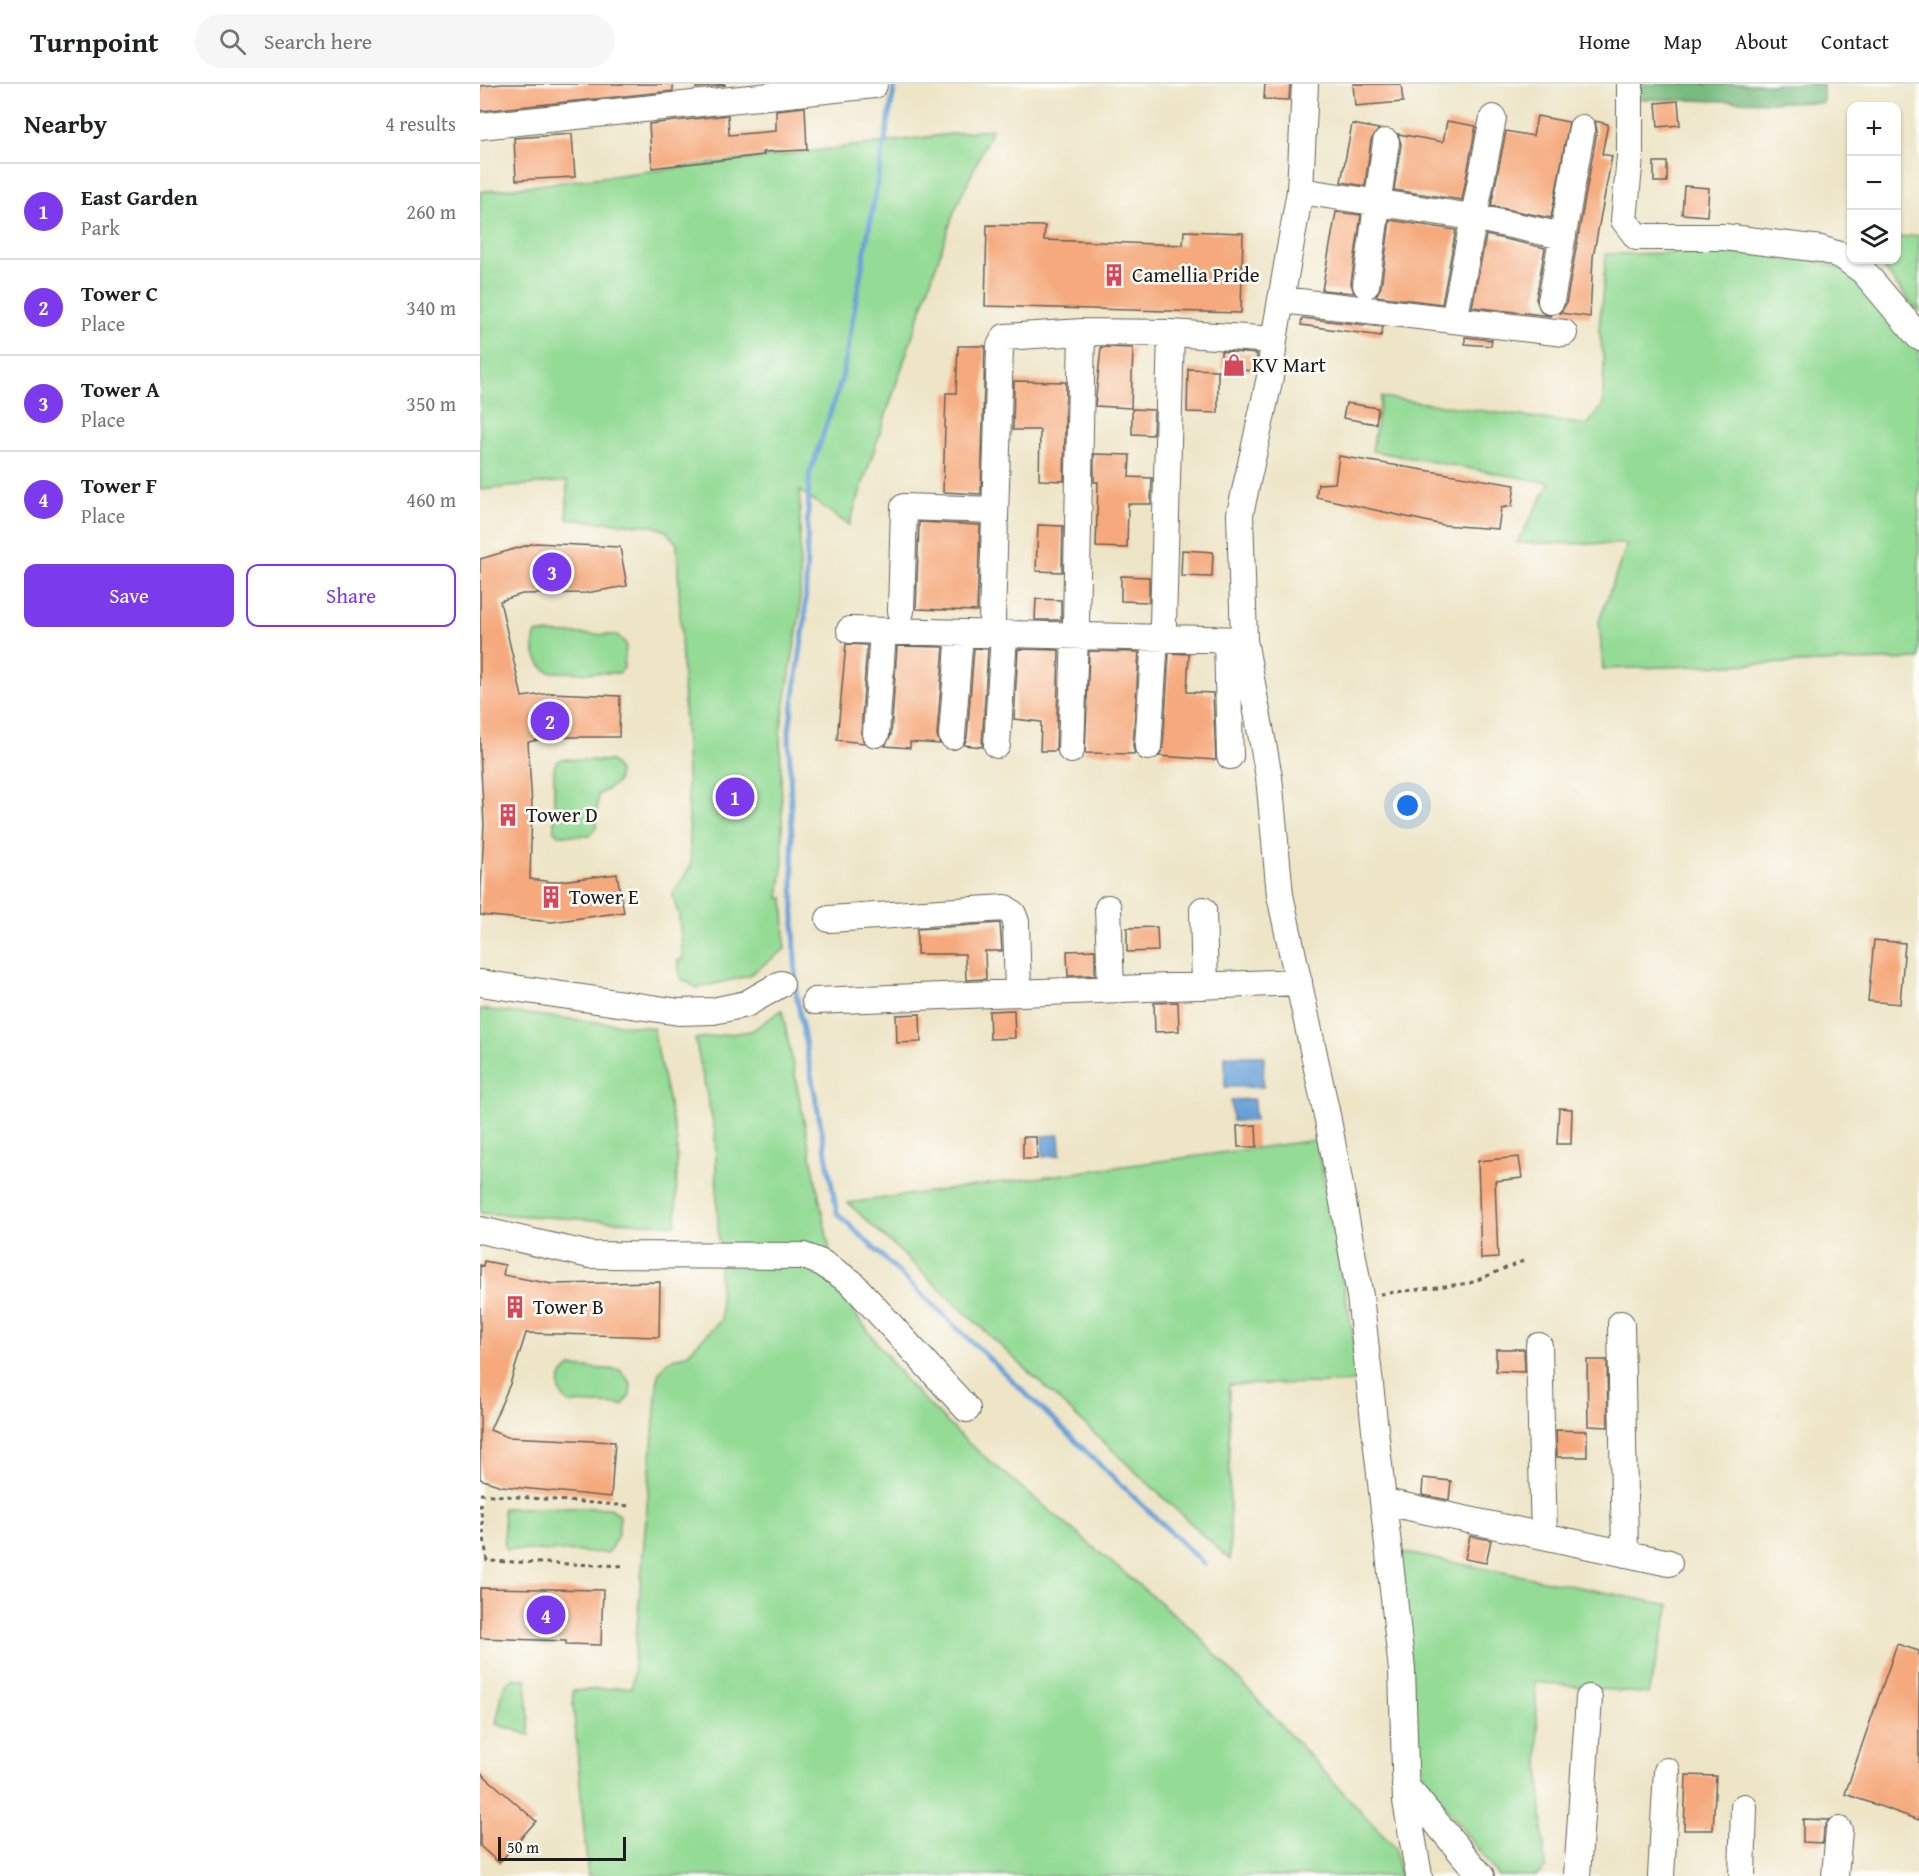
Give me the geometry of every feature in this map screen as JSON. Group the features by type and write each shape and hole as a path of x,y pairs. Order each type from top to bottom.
{"street":[{"path":"1230,756 1240,514 1270,377 1274,340 1300,191 1305,84"},
{"path":"1630,84 1630,157 1624,220 1637,237 1724,237 1821,249 1864,272 1919,337"},
{"path":"480,126 874,85"},
{"path":"1457,305 1493,118"},
{"path":"1551,301 1582,128"},
{"path":"1366,285 1386,142"},
{"path":"1300,191 1473,217 1563,236"},
{"path":"1282,300 1564,333"},
{"path":"998,745 995,510 1000,346 1005,337 1012,334 1082,332 1171,333 1274,340"},
{"path":"1071,750 1076,629 1082,332"},
{"path":"1148,747 1159,631 1171,333"},
{"path":"901,611 904,507 995,510"},
{"path":"850,630 960,633 998,628 1159,631 1235,640"},
{"path":"876,735 883,631"},
{"path":"952,736 960,633"},
{"path":"1235,640 1269,777 1281,895 1360,1296 1385,1502 1401,1670 1405,1785 1419,1876"},
{"path":"829,920 1005,908 1013,914 1016,922 1018,993"},
{"path":"1108,908 1111,989"},
{"path":"1203,910 1205,986"},
{"path":"815,1001 1299,982"},
{"path":"480,983 679,1012 713,1011 746,1004 781,984"},
{"path":"480,1230 590,1254 804,1256 822,1263 851,1282 967,1408"},
{"path":"1620,1324 1625,1554"},
{"path":"1539,1346 1544,1536"},
{"path":"1385,1502 1669,1563"},
{"path":"1577,1876 1589,1698"},
{"path":"1661,1876 1667,1771"},
{"path":"1405,1785 1481,1876"},
{"path":"1742,1876 1744,1807"},
{"path":"1408,1812 1459,1876"},
{"path":"1835,1876 1839,1830"}],"path":[{"path":"1360,1296 1470,1283 1523,1261"},
{"path":"480,1494 631,1506"},
{"path":"480,1503 487,1561 626,1566"}],"green space":[{"path":"1638,84 1823,84 1823,103 1638,99"},
{"path":"992,129 954,212 849,525 800,491 800,613 780,733 783,862 779,898 784,898 785,949 748,976 697,988 680,978 678,960 683,959 679,916 672,894 691,866 677,544 666,531 653,526 567,519 567,481 480,490 480,192"},
{"path":"1919,235 1919,313 1880,264 1901,264 1901,237"},
{"path":"1789,252 1848,271 1919,349 1919,659 1603,669 1599,621 1627,544 1517,543 1550,483 1372,451 1381,397 1587,425 1603,405 1604,359 1599,331 1606,254"},
{"path":"536,633 617,635 626,644 624,668 619,673 549,672 544,669 535,655"},
{"path":"561,759 611,761 619,771 617,783 598,795 596,828 589,836 558,835 554,831 554,768"},
{"path":"480,1009 653,1028 677,1142 676,1225 480,1213"},
{"path":"782,1010 838,1292 911,1387 967,1442 1193,1630 1395,1848 1400,1876 588,1876 572,1691 632,1687 658,1374 668,1361 687,1354 721,1320 715,1133 695,1039 751,1031"},
{"path":"1316,1140 1362,1382 1229,1385 1230,1560 848,1203"},
{"path":"571,1367 620,1370 631,1383 630,1395 623,1405 569,1403 561,1394 560,1384 563,1375"},
{"path":"503,1508 610,1508 620,1516 618,1535 608,1553 505,1549"},
{"path":"1400,1552 1670,1605 1648,1694 1535,1682 1545,1868 1536,1876 1498,1876 1419,1771"},
{"path":"512,1679 526,1679 530,1735 496,1724 504,1686"}],"water":[{"path":"1225,1056 1264,1056 1263,1087 1225,1087"},
{"path":"1254,1099 1255,1121 1232,1121 1231,1100"},
{"path":"1059,1135 1060,1155 1043,1157 1042,1136"}],"building":[{"path":"673,84 673,91 480,111 480,86"},
{"path":"696,84 725,84 725,85 696,88"},
{"path":"1265,84 1290,84 1289,100 1264,99"},
{"path":"1353,84 1401,84 1403,102 1355,106"},
{"path":"1678,101 1680,125 1658,127 1656,103"},
{"path":"805,107 807,150 763,152 764,155 652,168 649,124 728,115 729,135 776,131 776,110"},
{"path":"1537,116 1569,122 1551,218 1491,206 1506,131 1533,136"},
{"path":"1447,121 1476,126 1462,200 1394,190 1401,144 1398,134 1443,142"},
{"path":"1595,121 1608,124 1602,154 1612,156 1593,257 1590,317 1560,313 1566,304 1597,131"},
{"path":"1352,124 1379,129 1371,140 1365,186 1341,182"},
{"path":"572,134 575,177 516,180 514,138"},
{"path":"1654,162 1667,162 1667,182 1654,182"},
{"path":"1684,186 1709,188 1707,216 1682,214"},
{"path":"1336,212 1361,215 1351,283 1354,293 1322,290"},
{"path":"1390,220 1456,230 1442,304 1376,296 1381,287"},
{"name":"Camellia Pride","path":"987,225 1045,226 1044,240 1183,245 1184,231 1243,233 1241,313 985,306"},
{"path":"1486,235 1545,248 1536,299 1541,312 1551,316 1472,307"},
{"path":"1302,318 1383,327 1381,336 1301,325"},
{"path":"1465,337 1492,340 1491,346 1465,344"},
{"path":"958,346 985,346 981,494 943,492 946,393 956,393"},
{"path":"1101,347 1133,348 1131,408 1095,406"},
{"path":"1221,351 1257,354 1256,371 1221,369"},
{"path":"1188,369 1218,370 1218,413 1187,412"},
{"path":"1014,381 1066,382 1064,481 1039,480 1040,430 1013,430"},
{"path":"1346,403 1378,408 1376,424 1343,418"},
{"path":"1132,409 1154,410 1153,435 1132,434"},
{"path":"1094,454 1130,455 1129,477 1152,478 1151,504 1128,504 1127,548 1096,547 1098,482 1094,482"},
{"path":"1339,456 1515,485 1512,506 1501,508 1498,529 1443,525 1316,497 1318,484 1335,483"},
{"path":"919,522 980,525 977,611 916,609"},
{"path":"1038,525 1063,526 1062,572 1036,571"},
{"path":"535,543 620,547 627,586 586,593 522,594 500,601 522,697 552,693 620,696 619,737 553,737 528,742 532,806 530,879 552,882 617,874 624,912 552,922 480,915 484,824 480,751 480,559"},
{"path":"1182,550 1213,552 1212,577 1181,576"},
{"path":"1121,576 1149,577 1149,602 1121,601"},
{"path":"1036,599 1061,600 1061,620 1035,620"},
{"path":"846,644 867,645 861,733 864,743 837,740"},
{"path":"897,646 944,647 937,735 940,744 910,742 910,748 885,746 891,735"},
{"path":"974,648 988,649 982,747 964,745 967,737"},
{"path":"1018,649 1059,650 1056,751 1040,751 1041,722 1014,719"},
{"path":"1089,651 1139,652 1133,746 1135,754 1085,753"},
{"path":"1169,653 1189,654 1187,692 1213,693 1216,760 1159,756 1163,748"},
{"path":"1000,923 1002,951 985,951 986,979 966,980 965,954 917,954 917,929"},
{"path":"1157,927 1158,951 1127,952 1127,928"},
{"path":"1874,940 1905,943 1900,1004 1868,1001"},
{"path":"1095,950 1095,975 1068,976 1067,951"},
{"path":"1178,1002 1179,1031 1155,1032 1154,1003"},
{"path":"1014,1010 1015,1038 990,1039 989,1011"},
{"path":"920,1014 921,1042 897,1043 896,1015"},
{"path":"1559,1108 1572,1109 1571,1144 1557,1144"},
{"path":"1256,1125 1257,1147 1238,1147 1237,1126"},
{"path":"1023,1137 1036,1137 1037,1159 1023,1159"},
{"path":"1519,1157 1522,1178 1495,1181 1498,1258 1481,1259 1478,1161"},
{"path":"484,1261 505,1265 503,1275 552,1284 660,1282 659,1337 526,1333 510,1384 490,1430 507,1437 615,1442 611,1497 501,1486 480,1479 480,1265 483,1266"},
{"path":"1496,1349 1524,1349 1525,1372 1496,1371"},
{"path":"1587,1360 1607,1360 1608,1427 1588,1426"},
{"path":"1556,1430 1587,1431 1587,1457 1557,1457"},
{"path":"1423,1478 1451,1481 1449,1500 1422,1495"},
{"path":"1470,1536 1491,1540 1486,1563 1465,1559"},
{"path":"480,1588 603,1590 601,1645 566,1644 566,1641 480,1638"},
{"path":"1897,1644 1919,1651 1919,1820 1845,1794"},
{"path":"480,1772 536,1821 499,1863 480,1846"},
{"path":"1686,1775 1716,1776 1713,1830 1684,1830"},
{"path":"1803,1819 1829,1820 1824,1828 1823,1843 1803,1842"}],"waterway":[{"path":"895,84 842,378 809,476 805,620 789,730 796,993 837,1213 1204,1564"}],"place":[{"name":"Camellia Pride","path":"1114,275"},
{"name":"KV Mart","path":"1234,365"},
{"name":"Tower A","path":"552,572"},
{"name":"Tower C","path":"550,721"},
{"name":"East Garden","path":"735,797"},
{"name":"Tower D","path":"508,815"},
{"name":"Tower E","path":"551,897"},
{"name":"Tower B","path":"515,1307"},
{"name":"Tower F","path":"546,1615"}]}
